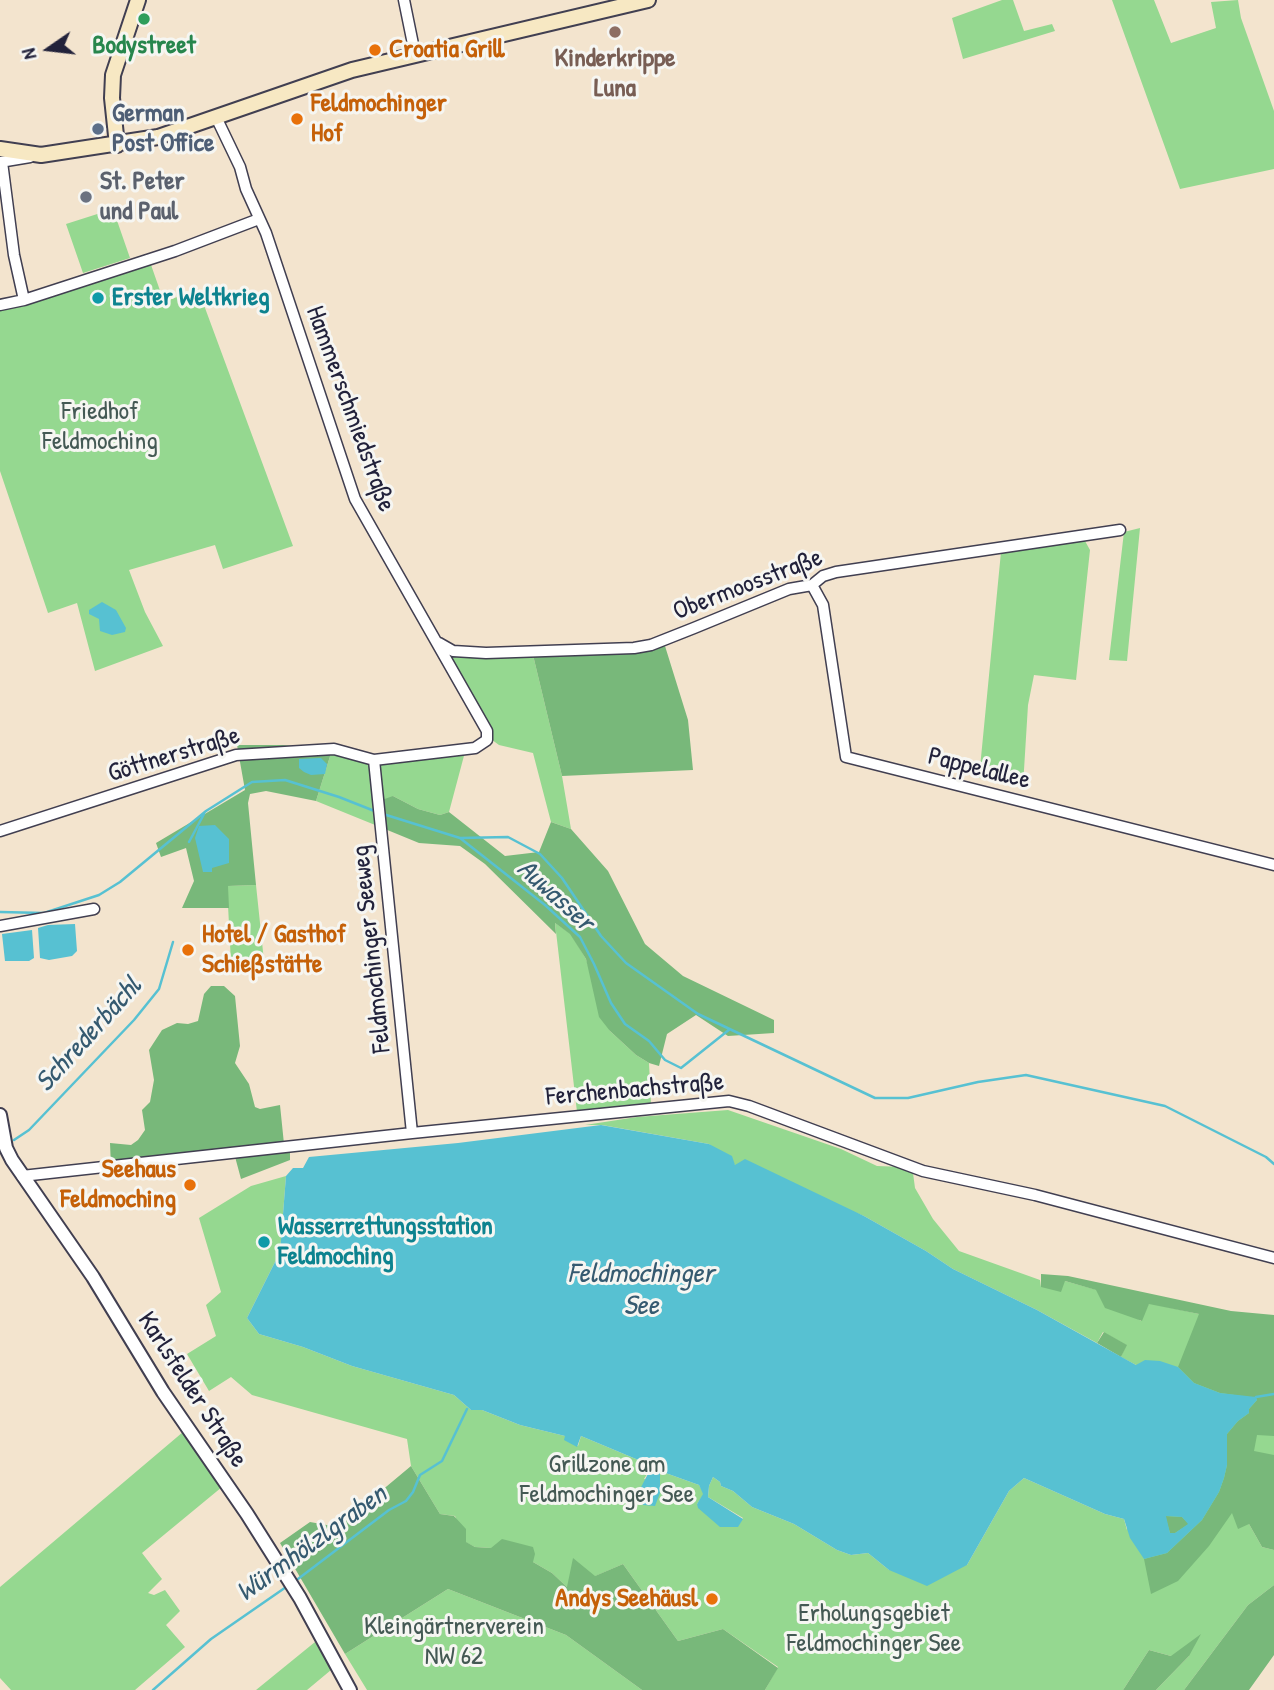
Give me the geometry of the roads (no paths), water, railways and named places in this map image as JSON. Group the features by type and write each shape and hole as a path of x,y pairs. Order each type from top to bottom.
{"main road":[{"path":"117,145 112,98 113,75 138,0"},
{"path":"1,158 158,138 352,70 648,0"}],"street":[{"path":"404,0 415,54"},
{"name":"Hammerschmiedstraße","path":"216,117 240,167 266,233 355,499 487,731 487,740"},
{"path":"1,158 14,255 24,300"},
{"path":"0,305 24,300 174,251 259,219"},
{"name":"Obermoosstraße","path":"436,640 453,651 486,653 634,648 651,645 789,589 812,585 822,576 836,572 1119,530"},
{"name":"Pappelallee","path":"812,585 823,606 846,757 1274,865"},
{"name":"Göttnerstraße","path":"0,831 243,754 334,750 374,760 475,748 487,740"},
{"name":"Feldmochinger Seeweg","path":"374,760 412,1133"},
{"path":"0,926 94,909"},
{"name":"Ferchenbachstraße","path":"22,1175 729,1101 923,1171 1048,1198 1274,1258"},
{"name":"Karlsfelder Straße","path":"0,1115 3,1148 93,1277 163,1392 247,1514 296,1592 351,1690"}],"water":[{"path":"102,602 116,610 126,628 125,632 112,635 100,631 99,619 89,614 89,610"},
{"path":"321,758 327,764 325,774 311,775 299,768 299,759"},
{"path":"215,825 229,839 229,863 212,868 212,872 203,872 195,838 199,826"},
{"path":"75,924 77,951 72,956 49,960 40,958 38,928"},
{"path":"32,930 34,958 29,961 5,961 2,934"},
{"name":"Feldmochinger See","path":"601,1125 709,1144 732,1156 735,1165 745,1159 864,1216 953,1269 1037,1310 1136,1365 1145,1360 1160,1361 1178,1367 1194,1383 1220,1393 1256,1397 1257,1400 1249,1413 1227,1434 1227,1465 1224,1478 1202,1520 1167,1553 1144,1559 1130,1538 1124,1519 1105,1514 1024,1478 1009,1491 967,1565 927,1586 889,1570 868,1553 851,1555 837,1550 794,1524 752,1507 733,1491 721,1486 713,1477 708,1497 743,1519 738,1527 720,1527 698,1508 697,1504 703,1494 699,1485 660,1471 660,1493 655,1506 643,1505 638,1493 651,1468 636,1459 581,1436 577,1447 564,1440 565,1436 520,1425 482,1410 471,1410 454,1395 352,1366 259,1334 247,1318 280,1252 286,1176 293,1168 303,1168 309,1157 458,1143","holes":["1166,1516 1182,1517 1188,1524 1175,1533 1170,1533"]}],"waterway":[{"path":"0,912 44,913 99,895 120,882 206,811 252,782 285,780 377,812"},
{"name":"Schrederbächl","path":"189,842 204,814"},
{"path":"383,814 460,838 508,837 540,854 562,878 601,936 626,963 698,1014 875,1098 908,1098 978,1082 1026,1075 1165,1106 1266,1157 1274,1164"},
{"name":"Auwasser","path":"460,838 545,905 580,937 611,1003 625,1024 649,1041 665,1060 681,1068 730,1029"},
{"name":"Schrederbächl","path":"14,1140 29,1130 134,1020 159,989 173,942"},
{"path":"1256,1397 1274,1394"},
{"name":"Würmhölzlgraben","path":"294,1582 389,1510 406,1501 420,1475 442,1461 467,1409"},
{"name":"Würmhölzlgraben","path":"153,1690 211,1639 289,1585"}],"place":[{"name":"Bodystreet","path":"144,19"},
{"name":"Kinderkrippe Luna","path":"615,32"},
{"name":"Croatia Grill","path":"375,50"},
{"name":"Feldmochinger Hof","path":"297,119"},
{"name":"German Post Office","path":"98,129"},
{"name":"St. Peter und Paul","path":"86,197"},
{"name":"Erster Weltkrieg","path":"98,298"},
{"name":"Hotel / Gasthof Schießstätte","path":"188,950"},
{"name":"Seehaus Feldmoching","path":"190,1185"},
{"name":"Wasserrettungsstation Feldmoching","path":"264,1242"},
{"name":"Andys Seehäusl","path":"712,1599"}],"park label":[{"name":"Friedhof Feldmoching","path":"100,427"},
{"name":"Grillzone am Feldmochinger See","path":"607,1480"},
{"name":"Erholungsgebiet Feldmochinger See","path":"874,1629"},
{"name":"Kleingärtnerverein NW 62","path":"454,1642"}]}
